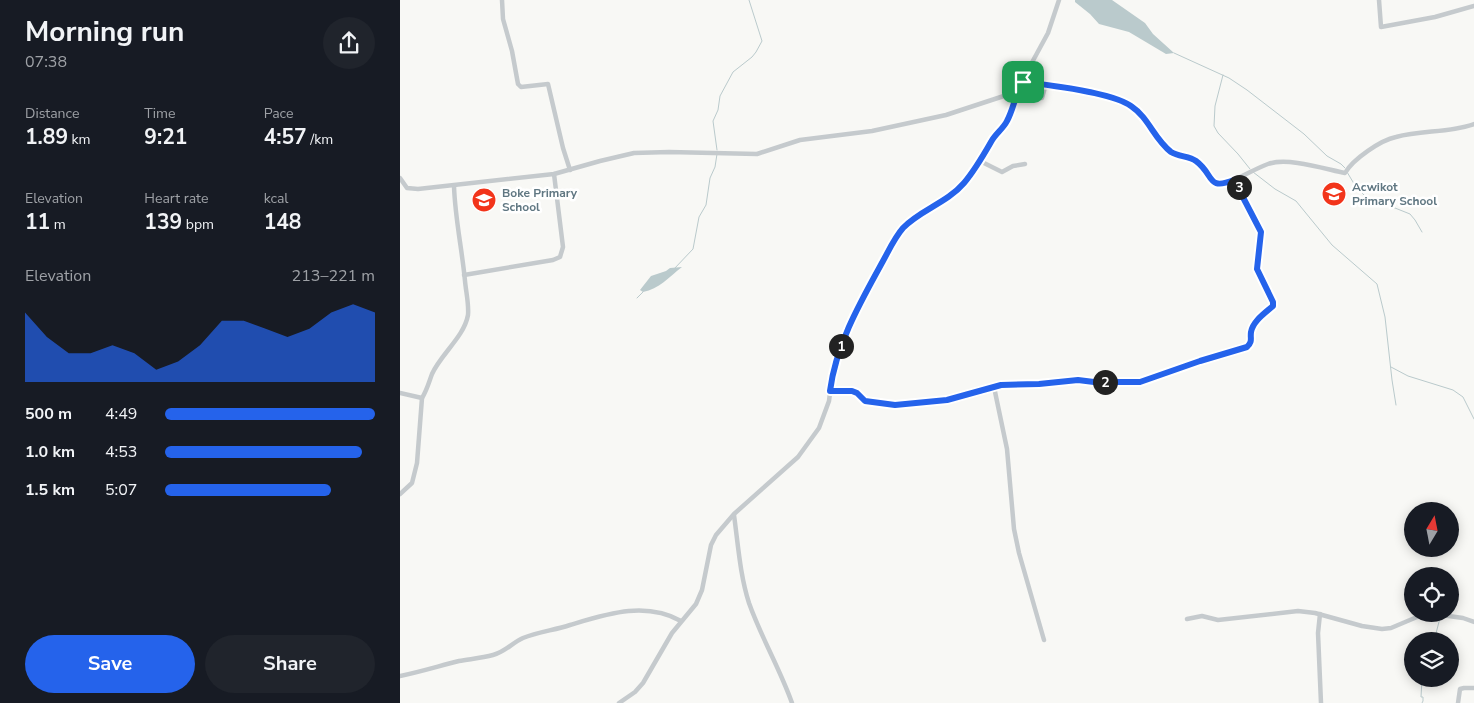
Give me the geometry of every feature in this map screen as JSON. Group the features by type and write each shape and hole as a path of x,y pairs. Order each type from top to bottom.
{"street":[{"path":"502,0 504,28 512,51 518,84 521,87 548,84 570,170"},
{"path":"619,703 635,692 643,683 670,636 696,604 702,590 711,545 716,535 734,514 798,457 808,444 823,420 838,354 850,324 877,272 902,230 914,218 954,193 964,184 980,161 992,140 1008,119 1016,92 1048,33 1059,0"},
{"path":"1379,0 1381,27 1435,17 1474,6"},
{"path":"1023,82 1046,84 1108,97 1131,105 1146,119 1153,132 1165,146 1172,152 1195,161 1218,185 1234,180 1269,163 1276,162 1294,163 1345,173 1362,155 1394,137 1448,130 1474,124"},
{"path":"1042,98 1046,84"},
{"path":"400,178 403,184 412,189 554,174 634,153 756,154 800,140 853,134 946,115 1016,92"},
{"path":"980,161 1002,172 1013,166 1025,164"},
{"path":"464,275 553,260 560,257 563,251 554,174"},
{"path":"830,391 852,391 865,401 895,405 947,400 1001,385 1078,380 1140,382 1247,347 1252,340 1252,329 1257,320 1273,306 1273,302 1257,269 1261,232 1234,180"},
{"path":"400,494 412,483 417,463 422,398 428,389 433,372 459,334 466,320 468,307 455,215 454,186"},
{"path":"994,387 1007,449 1014,528 1019,553 1044,640"},
{"path":"400,393 422,398"},
{"path":"734,514 748,601 792,703"},
{"path":"400,676 460,661 494,655 534,634 610,613 638,610 651,611 667,614 681,621"},
{"path":"1187,619 1202,616 1218,620 1298,611 1320,614 1362,626 1382,629 1391,628 1417,617 1434,614 1463,618 1474,622"},
{"path":"1320,614 1318,633 1321,703"},
{"path":"1458,703 1460,689 1474,688"}],"shaded area":[{"path":"1075,0 1112,0 1145,23 1153,34 1174,53 1166,54 1129,32 1099,24"},
{"path":"682,267 654,288 643,292 640,290 651,276 670,268"}],"waterway":[{"path":"717,150 713,121 718,110 720,96 733,72 752,57 762,41 749,0"},
{"path":"1174,53 1229,78 1247,90 1304,134 1327,156 1345,168"},
{"path":"1223,75 1215,106 1214,126 1250,169"},
{"path":"674,269 693,249 699,217 706,205 710,178 715,167 717,154"},
{"path":"1253,172 1275,189 1296,201 1332,245 1377,284 1385,317 1396,405"},
{"path":"1347,172 1356,187 1371,202 1410,214 1422,232"},
{"path":"637,298 643,292"},
{"path":"1391,367 1408,376 1453,390 1463,397 1474,419"},
{"path":"1436,632 1439,622"},
{"path":"1422,687 1422,703"}],"place":[{"name":"Acwikot Primary School","path":"1334,194"},
{"name":"Boke Primary School","path":"484,200"}],"route":[{"path":"1023,82 1043,83 1108,97 1131,105 1146,119 1153,132 1165,146 1172,152 1195,161 1207,172 1215,184 1224,184 1234,180 1261,232 1257,269 1273,302 1273,306 1257,320 1252,329 1250,344 1247,347 1227,354 1200,361 1140,382 1078,380 1001,385 947,400 895,405 865,401 862,396 852,391 830,391 838,354 850,324 877,272 902,230 914,218 941,202 964,184 1008,119 1016,92 1023,82"}]}
